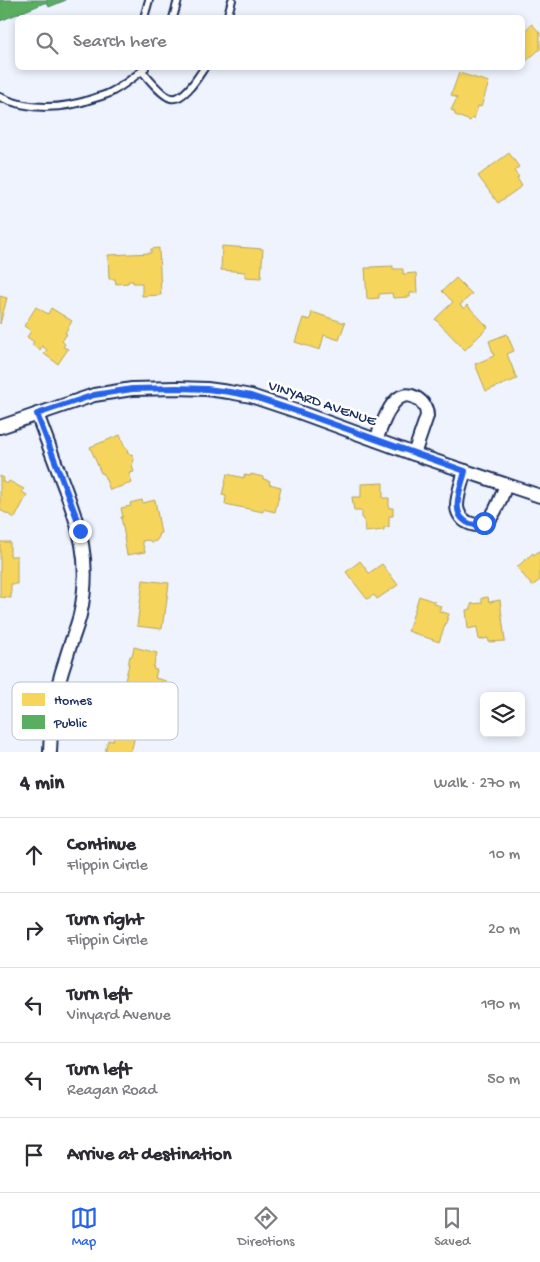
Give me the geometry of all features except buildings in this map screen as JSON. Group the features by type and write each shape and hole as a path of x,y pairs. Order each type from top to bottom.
{"street":[{"name":"VINYARD AVENUE","path":"0,427 94,395 132,389 207,389 251,396 414,454 540,496"},
{"path":"376,440 394,401 399,397 414,397 421,401 427,412 425,424 414,454"},
{"path":"37,414 76,516 82,540 85,565 80,615 64,662 59,682"},
{"path":"465,471 457,505 463,520 473,525 484,523 490,519 506,485"}],"lane":[{"path":"145,15 149,0"},
{"path":"174,15 178,0"},
{"path":"228,15 232,0"},
{"path":"0,97 33,107 62,107 111,92 143,70 165,96 178,98 186,92 203,70"}],"route":[{"path":"80,531 37,414 94,395 132,389 177,388 207,389 251,396 465,471 457,505 459,514 465,522 473,525 484,523"}]}
